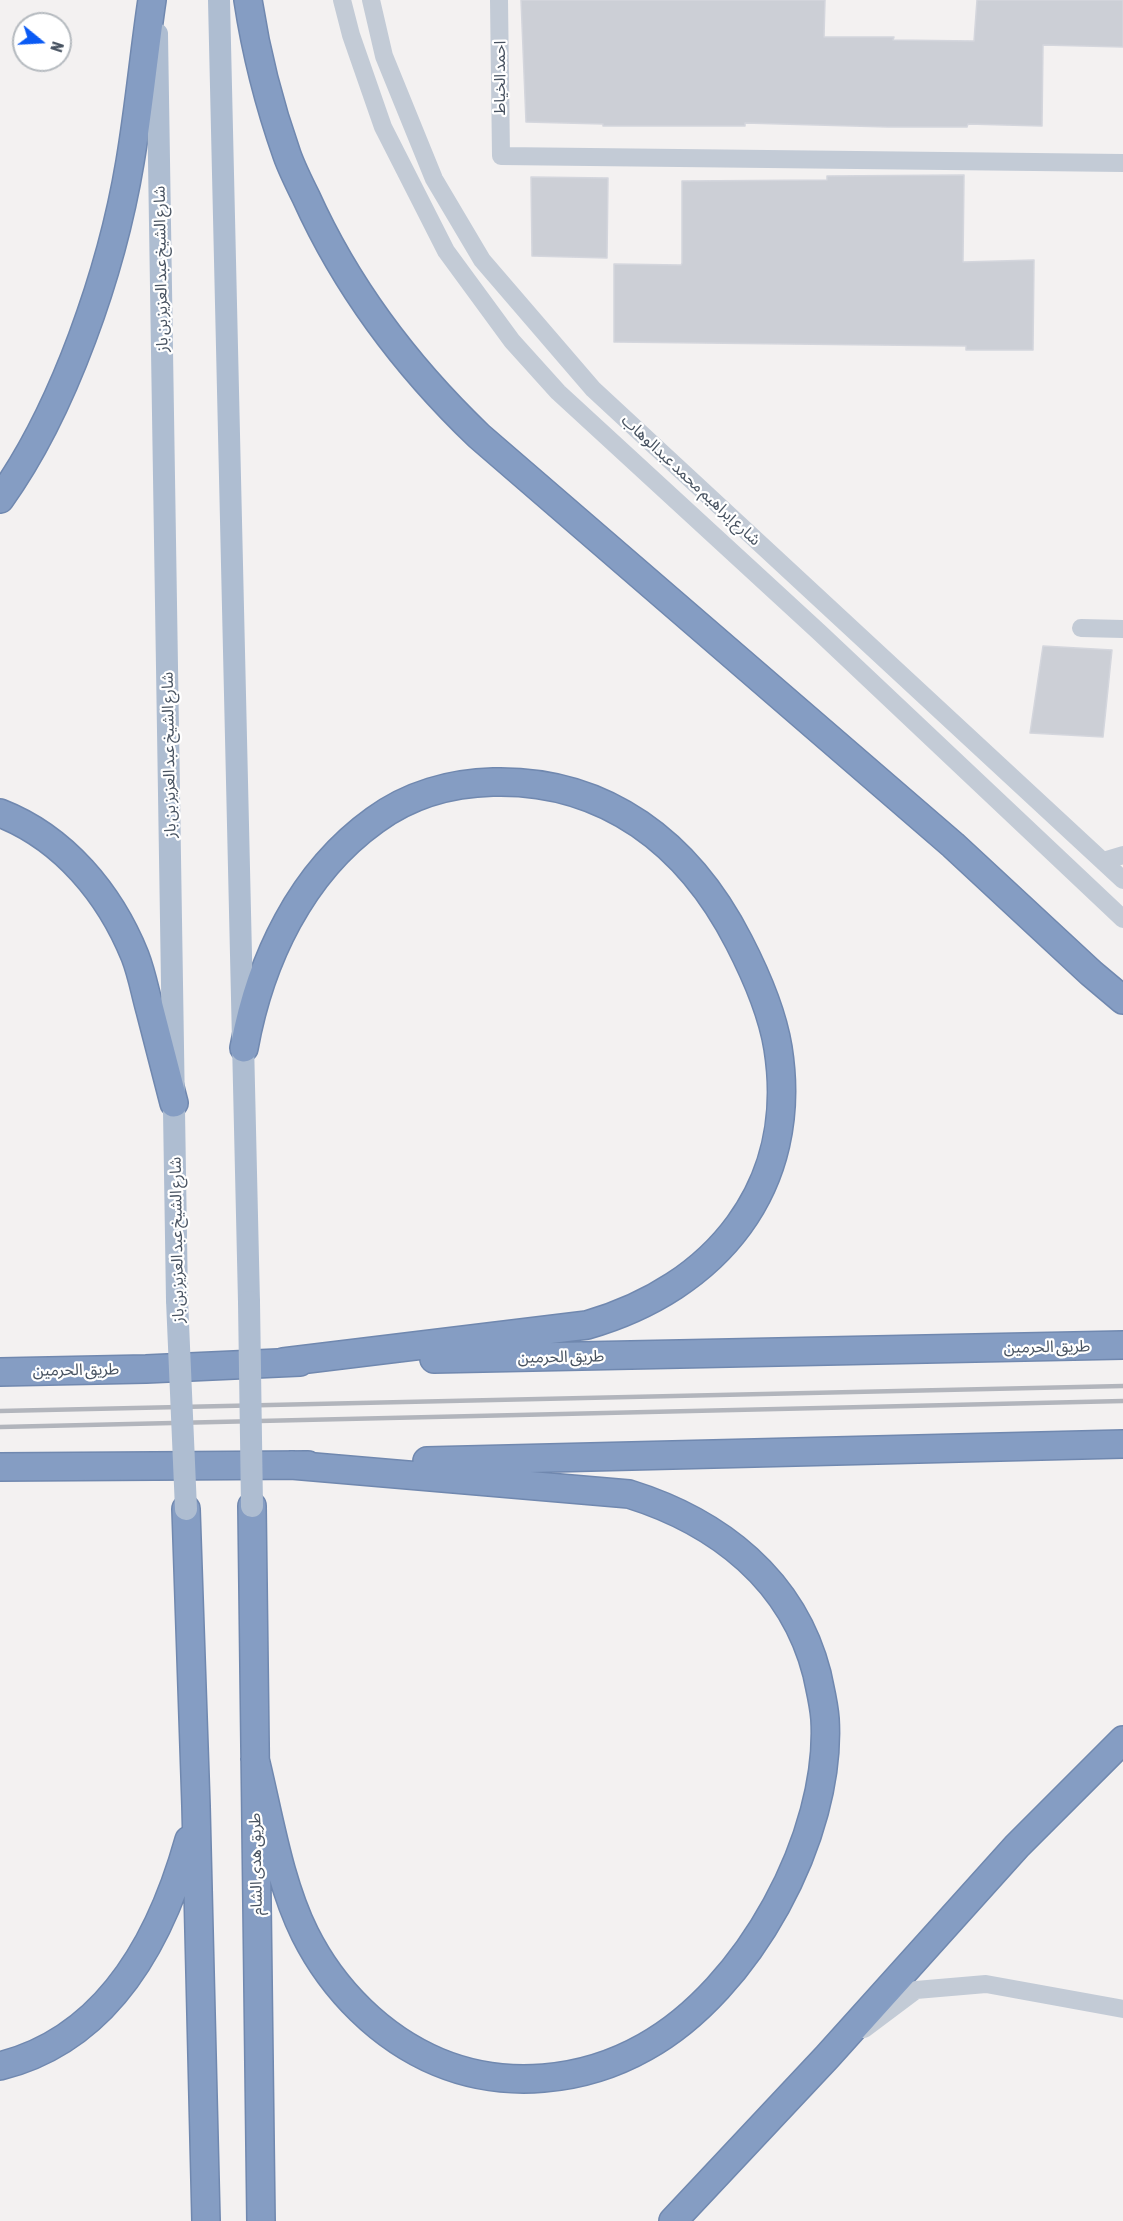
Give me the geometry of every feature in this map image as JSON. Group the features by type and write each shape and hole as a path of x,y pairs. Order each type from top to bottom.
{"highway":[{"path":"0,499 24,464 50,413 80,342 110,251 130,162 152,0"},
{"path":"248,0 257,54 287,157 312,212 370,311 424,381 479,436 953,845 1123,1000"},
{"path":"244,1048 256,993 277,941 305,893 344,846 383,814 420,795 460,785 507,782 554,787 614,807 648,829 684,862 719,907 746,957 773,1025 780,1069 781,1102 777,1136 756,1199 745,1217 718,1250 684,1281 665,1293 626,1312 587,1325 283,1362"},
{"path":"0,813 25,825 63,852 93,884 113,912 126,935 138,966 174,1103"},
{"name":"طريق الحرمين","path":"0,1372 146,1369 283,1362 1123,1345"},
{"path":"0,1359 146,1369"},
{"path":"0,1467 291,1465 1123,1444"},
{"path":"0,1484 138,1465"},
{"path":"255,1759 295,1911 319,1958 348,1997 384,2031 426,2057 473,2074 524,2079 577,2073 625,2057 668,2033 710,1995 751,1945 783,1893 806,1841 822,1772 825,1718 815,1667 797,1619 754,1565 725,1540 697,1521 660,1504 629,1494 291,1465"},
{"name":"طريق هدى الشام","path":"252,1506 261,2221"},
{"path":"186,1509 206,2221"},
{"path":"673,2221 827,2057 1017,1846 1123,1740"},
{"path":"0,2066 32,2056 72,2034 90,2020 116,1992 141,1955 170,1900 184,1859 196,1806"}],"main road":[{"name":"شارع الشيخ عبد العزيز بن باز","path":"156,0 177,1300 186,1509"},
{"path":"219,0 244,1048 252,1506"}],"street":[{"path":"342,0 351,35 383,127 446,251 512,341 558,392 819,632 1123,919"},
{"name":"شارع إبراهيم محمد عبدالوهاب","path":"371,0 384,56 434,179 482,260 592,389 1123,880"},
{"name":"احمد الخياط","path":"499,0 501,156 1123,163"},
{"path":"1081,628 1123,629"},
{"path":"1103,861 1123,855"},
{"path":"1103,861 1123,864"},
{"path":"827,2057 916,1990 986,1983 1123,2009"}],"building":[{"path":"521,0 825,0 824,37 894,37 893,40 974,41 977,0 1123,0 1123,47 1043,45 1042,126 968,124 967,127 888,127 745,123 745,126 603,126 603,124 526,122"},
{"path":"964,175 963,262 1034,260 1033,350 966,350 966,346 614,342 614,264 681,265 682,263 682,181 827,180 827,176"},
{"path":"531,177 608,178 607,258 532,256"},
{"path":"1043,646 1112,650 1103,737 1030,733"}],"railway":[{"path":"0,1411 1123,1386"},
{"path":"0,1427 1123,1401"}]}
